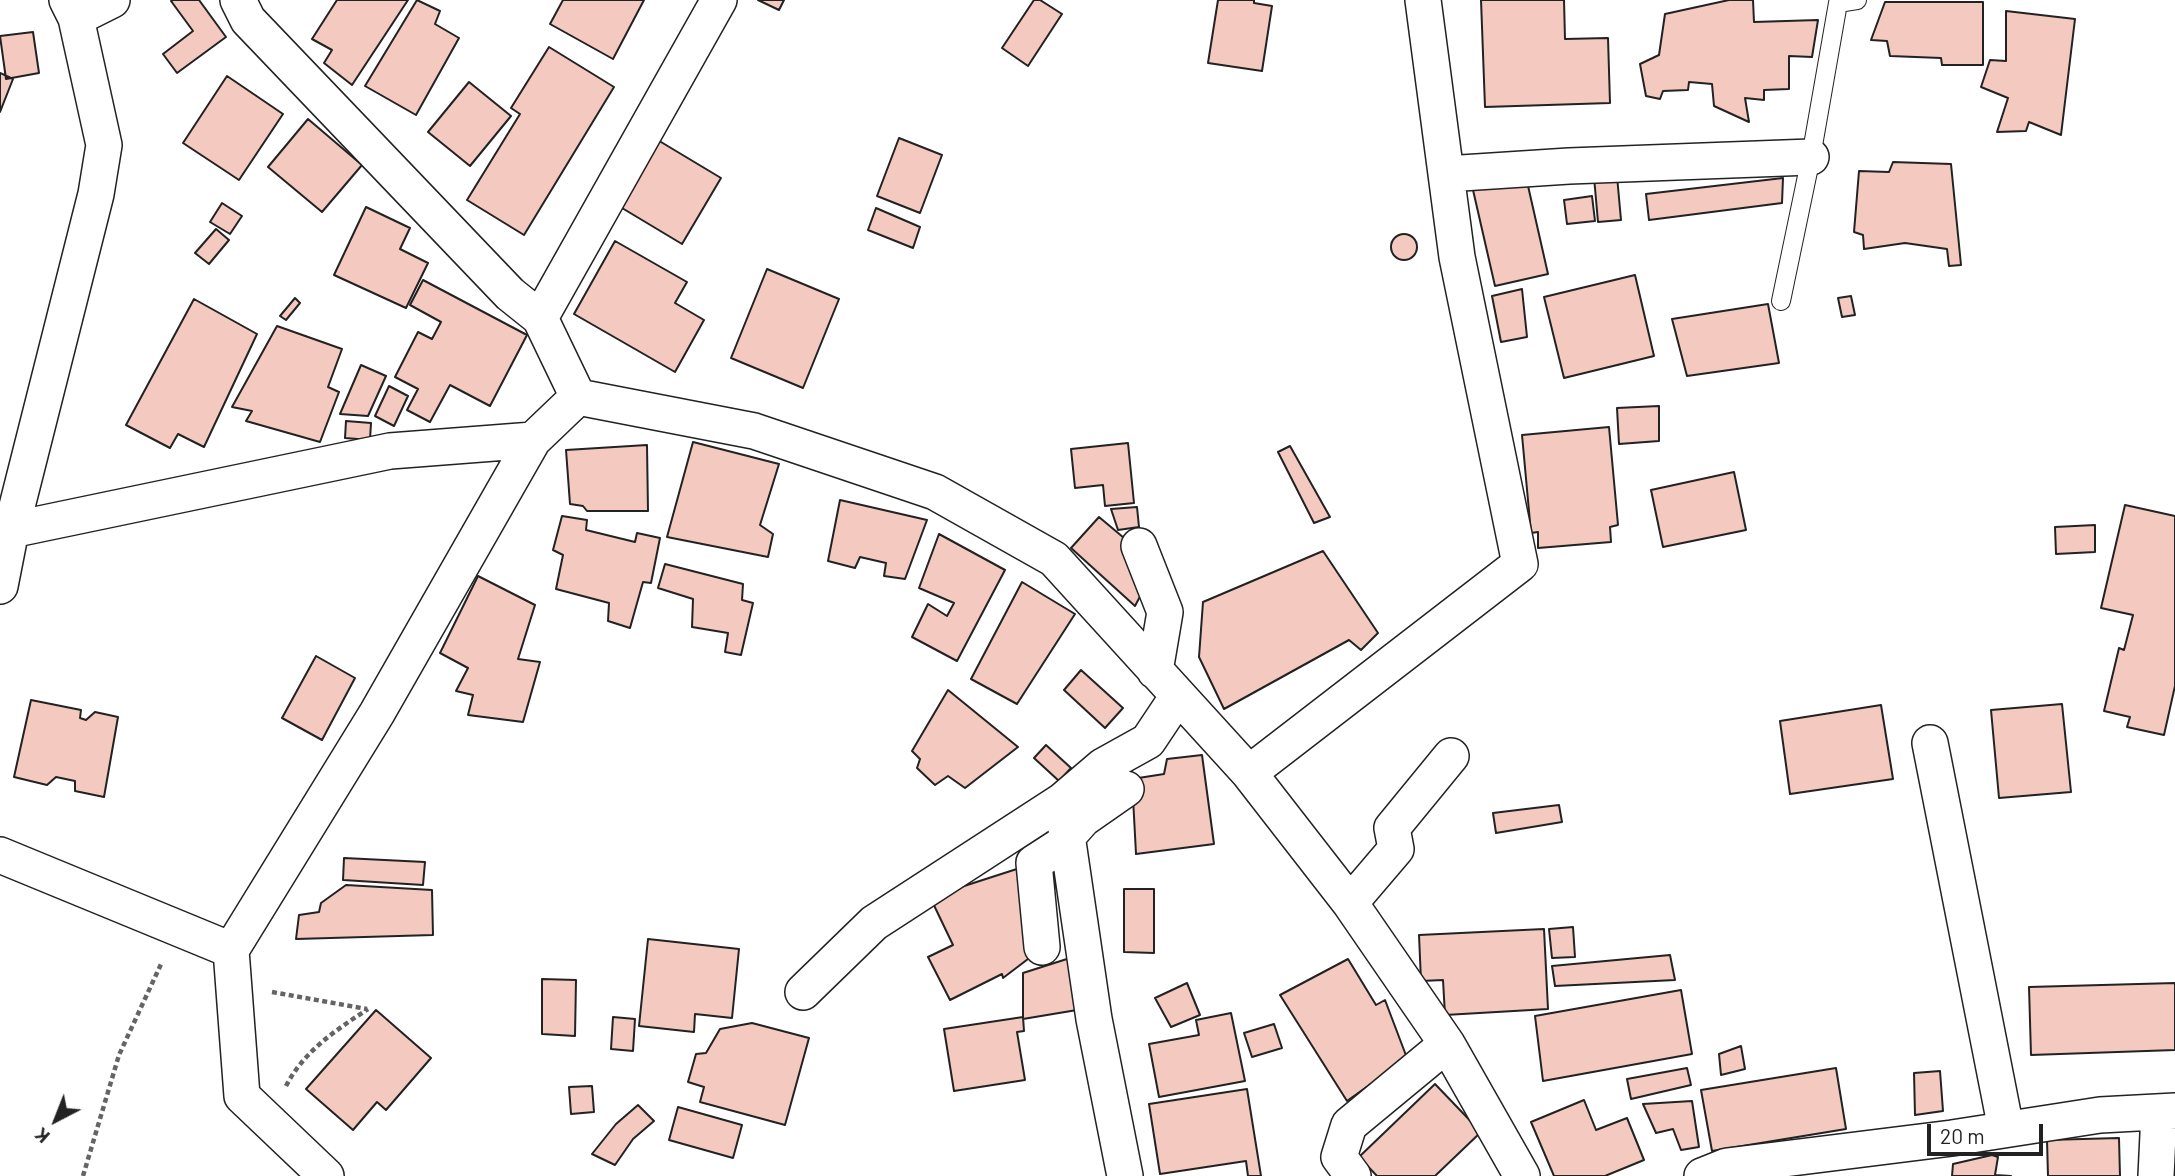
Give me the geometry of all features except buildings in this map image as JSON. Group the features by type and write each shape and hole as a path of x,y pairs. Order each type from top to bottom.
{"street":[{"path":"0,586 5,532 96,194 104,145 71,9 112,0"},
{"path":"238,0 248,20 510,294 540,318 578,397"},
{"path":"540,318 719,0"},
{"path":"1249,773 1520,564 1457,257 1423,0"},
{"path":"1446,174 1569,166 1811,158"},
{"path":"326,1176 242,1096 232,966 533,440 578,397"},
{"path":"578,397 754,431 935,492 1054,559 1249,773 1350,903 1447,1044 1522,1176"},
{"path":"5,532 390,451 533,440"},
{"path":"803,992 874,923 1062,801 1103,765 1148,741 1167,683 1165,612 1139,546"},
{"path":"1930,743 2006,1129"},
{"path":"1350,903 1396,849 1392,828 1451,756"},
{"path":"1042,947 1034,863 1067,839 1083,819 1126,789"},
{"path":"1062,801 1094,1019 1125,1176"},
{"path":"0,855 179,930 232,966"},
{"path":"1353,1176 1339,1157 1349,1125 1447,1044"},
{"path":"1702,1176 1727,1166 2100,1115 2167,1112 2156,1176"}],"lane":[{"path":"1781,301 1811,158 1838,3 1857,0"}],"path":[{"path":"83,1176 120,1055 154,978 179,930"},
{"path":"232,966 304,999 368,1009 327,1036 300,1065 292,1074 267,1120"}]}
